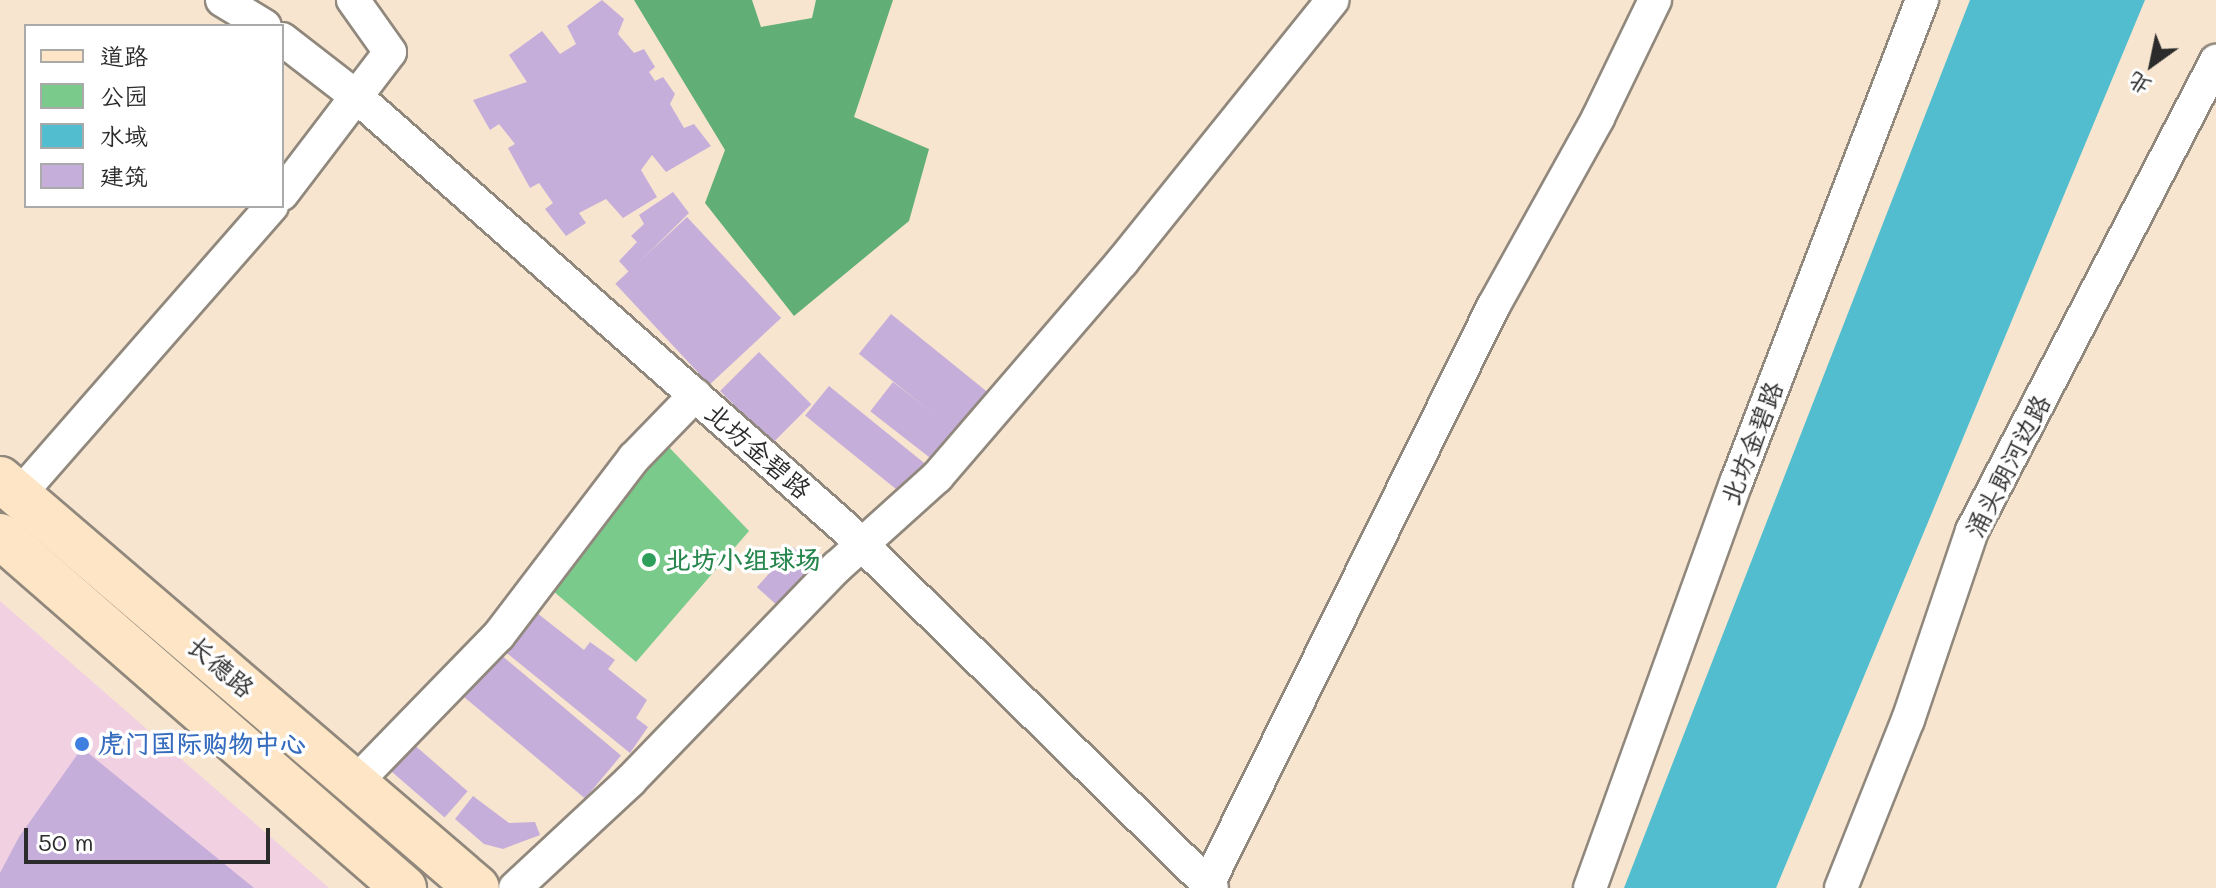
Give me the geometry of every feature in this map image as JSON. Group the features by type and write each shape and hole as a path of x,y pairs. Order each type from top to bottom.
{"main road":[{"name":"长德路","path":"10,487 477,888"},
{"name":"长德路","path":"0,536 404,888"}],"street":[{"path":"222,0 262,24"},
{"path":"284,191 390,52 353,0"},
{"path":"515,888 630,781 863,546 937,477 1122,262 1333,0"},
{"path":"1210,886 1486,321 1598,118 1655,0"},
{"name":"北坊金碧路","path":"1590,888 1736,483 1922,0"},
{"name":"北坊金碧路","path":"284,41 357,97 863,546 1210,886"},
{"name":"涌头朗河边路","path":"1841,888 1908,720 1972,531 2216,61"},
{"path":"10,487 270,208"},
{"path":"355,783 499,635 634,458 695,395"}],"shaded area":[{"name":"虎门国际购物中心","path":"0,601 329,888 0,888"}],"green space":[{"path":"634,0 752,0 761,27 812,18 816,0 893,0 854,117 929,149 909,221 794,316 705,203 725,150"},
{"name":"北坊小组球场","path":"665,443 749,531 636,662 552,590"}],"water":[{"path":"1970,0 2145,0 1776,888 1624,888"}],"building":[{"path":"602,0 624,19 618,34 634,53 644,49 655,67 649,72 655,81 663,77 675,94 670,104 684,128 694,124 711,146 666,172 652,155 641,170 657,197 623,218 606,199 579,213 586,223 566,236 545,209 553,203 539,183 530,188 508,148 515,144 499,124 490,130 473,100 527,82 509,55 542,31 560,54 576,44 567,26"},
{"path":"673,192 689,213 629,272 619,261 637,242 631,236 644,224 639,215"},
{"path":"687,217 781,318 709,385 615,284"},
{"path":"891,314 994,397 961,437 859,354"},
{"path":"759,352 811,404 772,443 720,391"},
{"path":"893,382 962,436 940,465 870,411"},
{"path":"829,386 932,469 908,499 805,416"},
{"path":"793,547 821,572 785,613 757,587"},
{"path":"532,609 584,650 590,642 615,660 608,669 647,700 636,718 648,727 630,753 503,650"},
{"path":"500,654 621,756 585,798 464,697"},
{"path":"411,742 468,791 445,818 388,768"},
{"path":"82,748 254,888 0,888 0,873 19,837"},
{"path":"473,796 509,823 535,822 540,835 503,849 484,844 455,819"}],"place":[{"name":"北坊小组球场","path":"649,560"},
{"name":"虎门国际购物中心","path":"82,744"}]}
